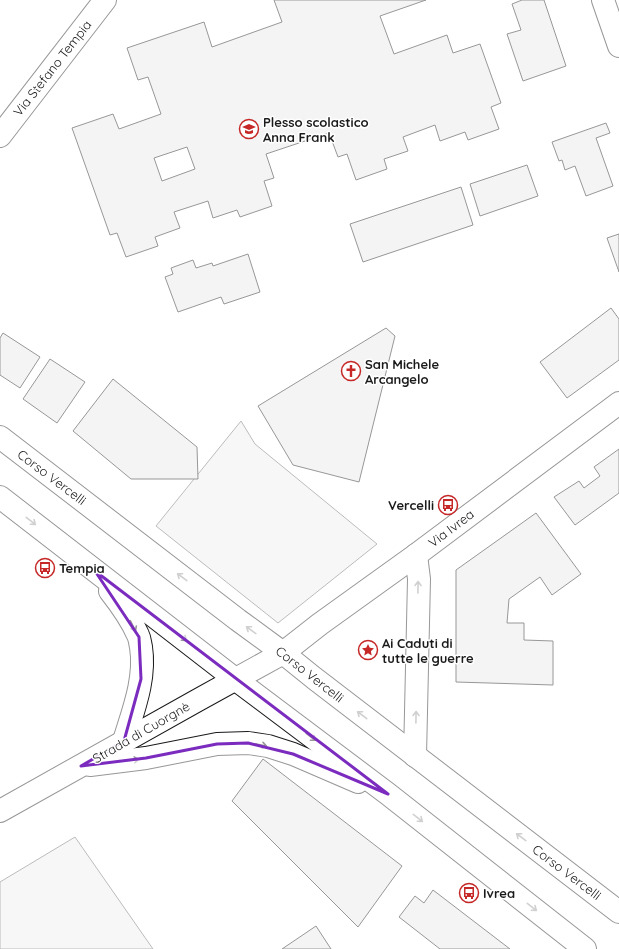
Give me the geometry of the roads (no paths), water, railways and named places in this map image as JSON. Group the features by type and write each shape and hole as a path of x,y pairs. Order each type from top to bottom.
{"main road":[{"name":"Via Stefano Tempia","path":"0,136 105,0"},
{"path":"603,0 619,46"},
{"name":"Via Ivrea","path":"283,653 326,620 416,556 619,403"},
{"name":"Corso Vercelli","path":"0,437 619,912"},
{"path":"0,497 235,679 388,794 585,949"},
{"path":"415,756 418,579 416,556"},
{"path":"95,571 129,617 139,637 142,652 140,684 134,710 124,741"},
{"name":"Strada di Cuorgnè","path":"0,811 283,653"},
{"path":"81,766 146,758 217,744 248,743 268,746 293,754 388,794"}],"place":[{"name":"Plesso scolastico Anna Frank","path":"249,129"},
{"name":"San Michele Arcangelo","path":"351,371"},
{"name":"Vercelli","path":"448,505"},
{"name":"Tempia","path":"45,568"},
{"name":"Ai Caduti di tutte le guerre","path":"368,650"},
{"name":"Ivrea","path":"469,893"}]}
